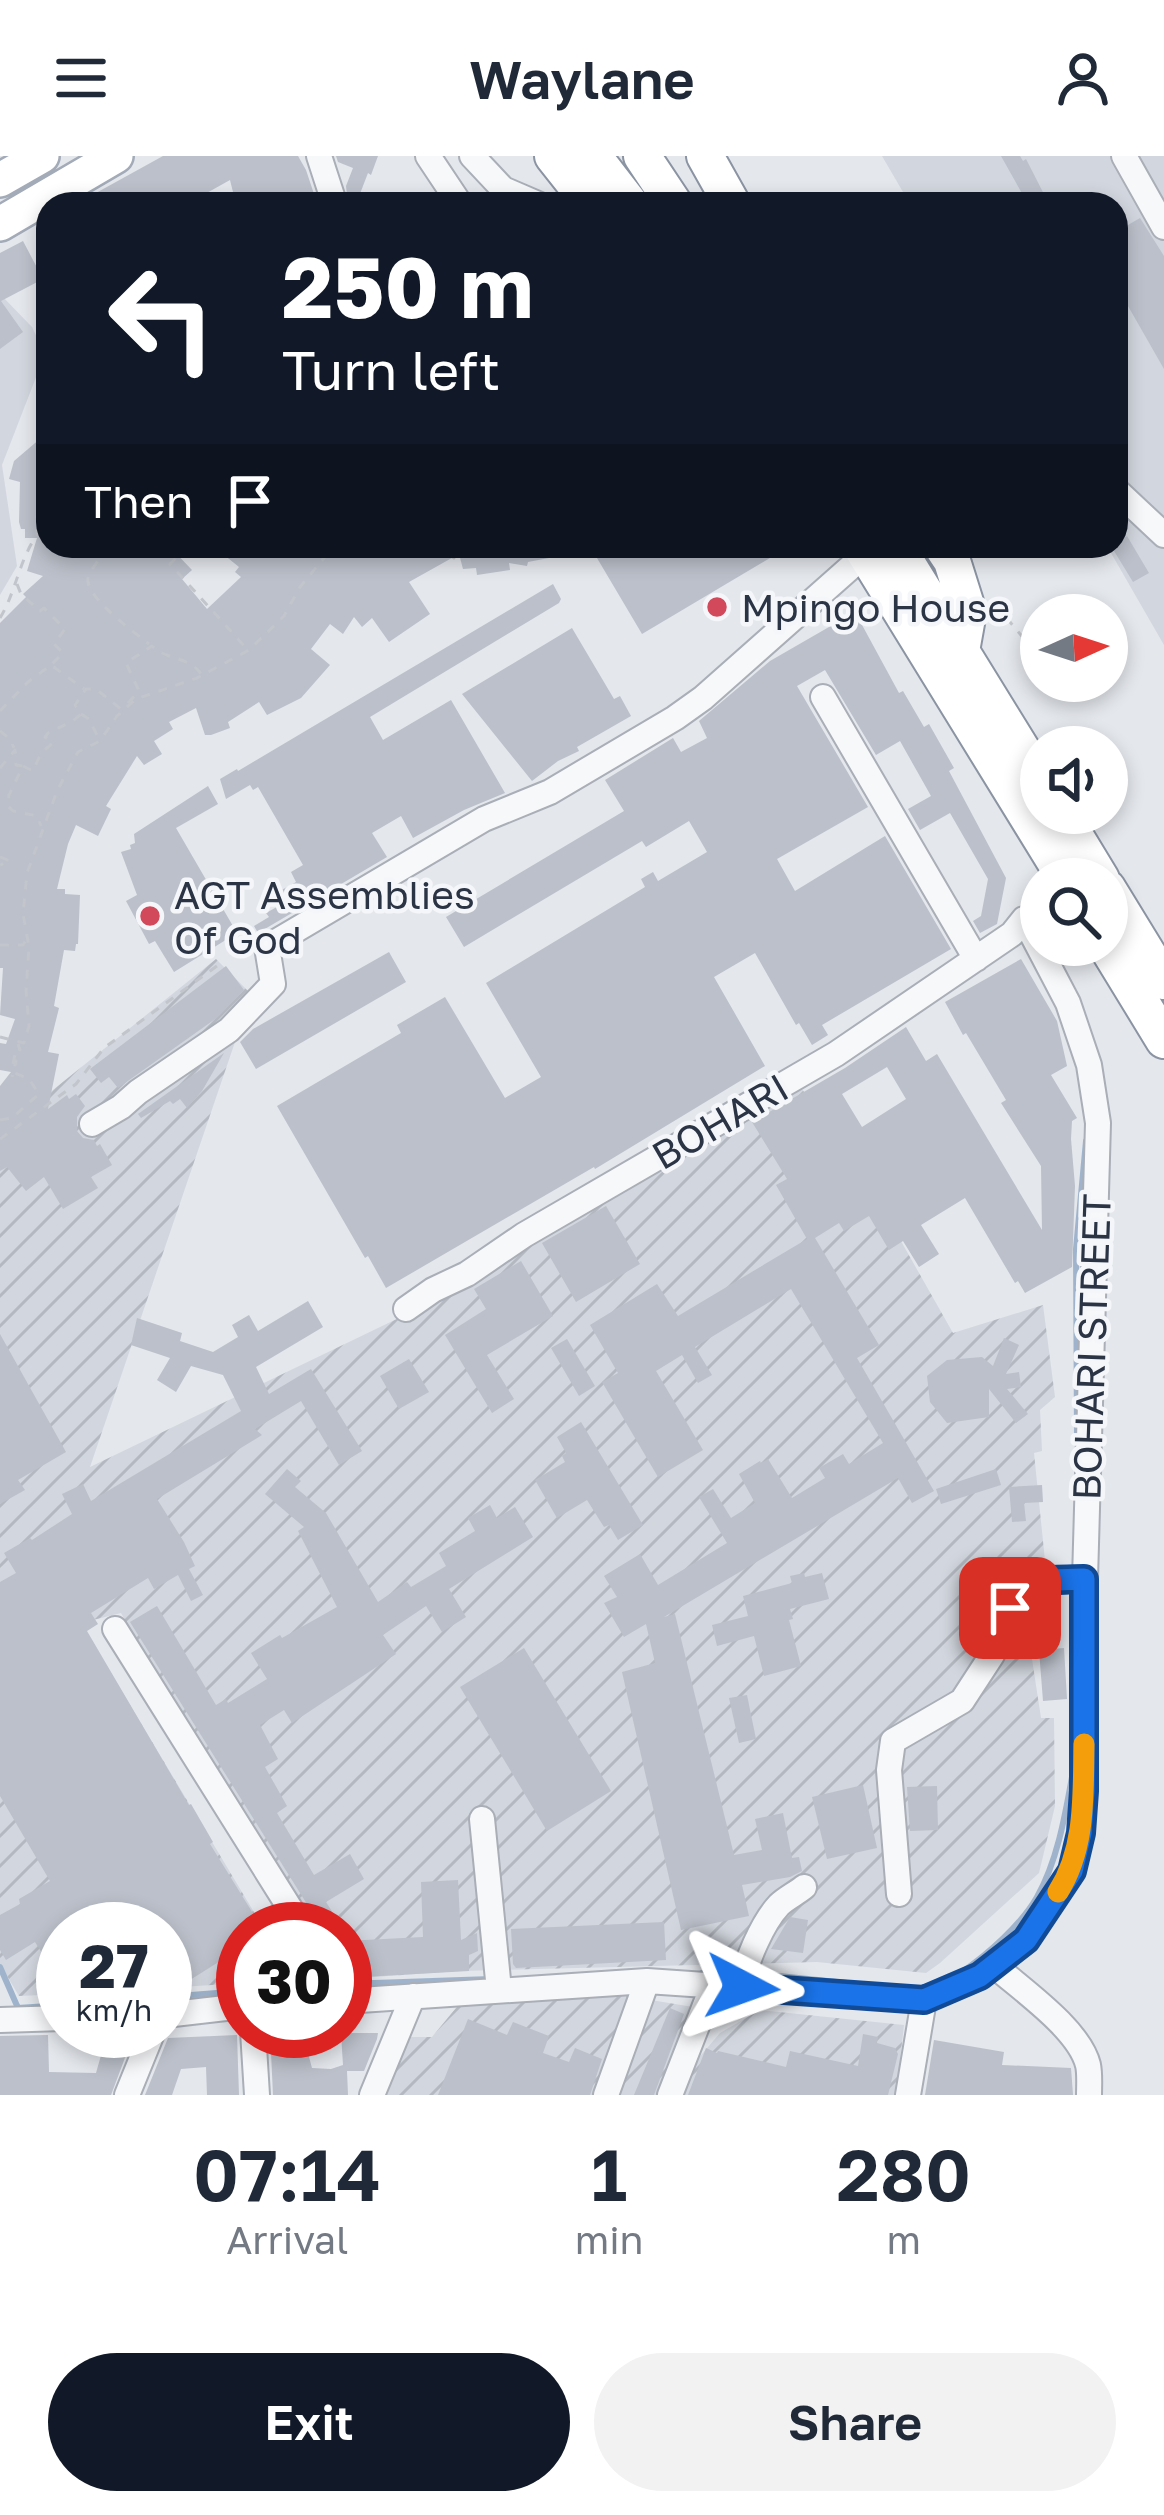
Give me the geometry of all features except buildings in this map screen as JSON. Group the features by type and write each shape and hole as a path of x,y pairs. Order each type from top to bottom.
{"highway":[{"path":"553,156 582,192"},
{"path":"593,156 622,192"},
{"path":"642,156 666,192"},
{"path":"705,156 725,192"},
{"path":"857,558 1052,858"},
{"path":"904,558 1020,747"},
{"path":"950,558 968,612 961,651"},
{"path":"1128,922 1164,981"},
{"path":"1119,966 1164,1040"}],"main road":[{"path":"0,180 42,156"},
{"path":"55,192 116,156"},
{"path":"0,224 36,203"}],"street":[{"path":"319,156 331,192"},
{"path":"428,156 452,192"},
{"path":"472,156 491,192"},
{"path":"1124,156 1164,227"},
{"path":"1128,501 1164,535"},
{"path":"92,1124 122,1108 229,1030 273,984 267,946 484,819 550,792 675,718 703,698 854,558"},
{"path":"823,697 976,959"},
{"name":"BOHARI","path":"406,1310 524,1235 836,1054 1020,924"},
{"name":"BOHARI STREET","path":"372,1999 647,1981 924,2000 994,1966 1026,1940 1072,1871 1084,1791 1084,1579 1098,1123 1089,1065 1068,1003 1049,966"},
{"path":"899,1894 889,1770 893,1741 962,1701 992,1655 1010,1608 1026,1586 1084,1579"},
{"path":"115,1629 286,1902"},
{"path":"482,1819 499,1990"},
{"path":"742,1987 743,1972 779,1905 804,1887"},
{"path":"994,1966 1078,2045 1088,2066 1089,2095"},
{"path":"606,2095 647,1981"},
{"path":"670,2095 713,1985"},
{"path":"372,2095 412,1996"},
{"path":"908,2095 924,2000"},
{"path":"0,2020 36,2019"},
{"path":"127,2095 142,2058"},
{"path":"255,2058 257,2095"}],"path":[{"path":"0,618 36,537"},
{"path":"100,558 88,579 93,596 163,656 191,662 201,674 211,672"},
{"path":"176,558 170,564 249,650"},
{"path":"0,1036 25,1043 29,1026 23,895 27,873 41,827 78,752 100,740 136,699 211,672 249,650 284,616 324,558"},
{"path":"0,710 63,653 54,644 65,629 44,608 40,611 29,602 17,582"},
{"path":"51,665 81,689 96,688 121,709 139,692 127,662 152,646"},
{"path":"86,689 75,705 100,740"},
{"path":"0,731 10,739 16,765 33,771 41,753 53,743 45,736 81,714"},
{"path":"0,769 15,750"},
{"path":"23,766 8,806 37,816 41,827"},
{"path":"0,856 10,861 0,865"},
{"path":"0,945 22,945 27,939"},
{"path":"0,1139 76,1084 104,1048 221,963"},
{"path":"12,1077 19,1042"},
{"path":"0,1120 12,1118 39,1094 29,1079 15,1073 16,1061 12,1077"},
{"path":"3,1073 12,1077"}],"shaded area":[{"path":"882,156 1164,156 1164,645 1114,558 1128,558 1128,192 903,192"},
{"path":"0,294 36,335 36,377 2,465 17,566 0,595"},
{"path":"216,959 266,1009 235,1042 90,1467 405,1315 800,1086 876,1197 953,1333 1043,1305 1055,1397 1040,1410 1042,1451 1034,1453 1052,1629 1028,1633 1041,1718 1054,1718 1055,1806 1039,1873 926,1973 817,1962 372,1977 372,1902 286,1902 121,1613 81,1623 248,1902 216,1902 216,1985 192,1986 192,1902 36,1902 36,1995 19,1996 0,1964 0,1130"},
{"path":"609,1993 711,2010 680,2095 373,2095 396,2037 432,2037 465,1997"},
{"path":"760,2010 904,2025 896,2095 683,2095 696,2061 720,2033"}],"waterway":[{"path":"1077,1439 1076,1249 1086,1141"},
{"path":"962,1972 1003,1938 1037,1897 1055,1854 1072,1777"},
{"path":"0,1967 18,2008 36,2007"},
{"path":"702,1973 737,1972"},
{"path":"750,1973 857,1984"},
{"path":"372,1983 491,1979"},
{"path":"192,1995 216,1993"}],"slow traffic":[{"path":"1058,1892 1072,1871 1081,1833 1084,1744"}],"place":[{"name":"Mpingo House","path":"717,607"},
{"name":"AGT Assemblies Of God","path":"150,916"}],"route":[{"path":"742,1987 924,2000 980,1976 1026,1940 1072,1871 1081,1833 1084,1579 1026,1586 1010,1608"}]}
